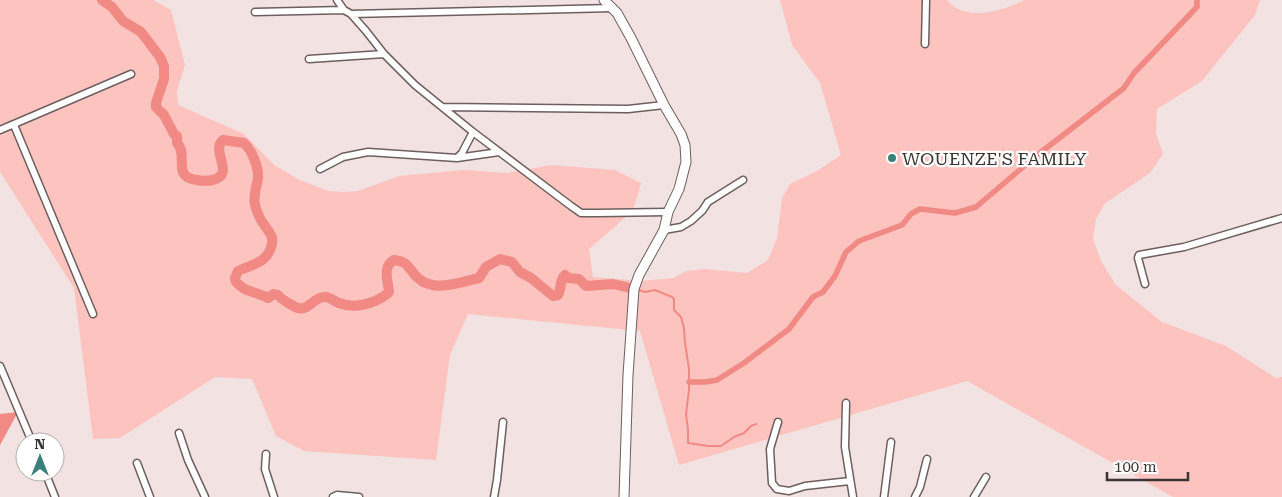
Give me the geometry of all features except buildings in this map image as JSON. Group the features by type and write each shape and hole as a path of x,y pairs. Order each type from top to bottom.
{"main road":[{"path":"604,0 617,13 681,134 685,145 686,162 679,189 668,212 664,230 639,275 634,289 628,375 624,497"}],"street":[{"path":"336,0 344,10 351,14 384,54 415,85 472,132 581,213 668,212"},
{"path":"925,44 926,0"},
{"path":"351,14 613,8"},
{"path":"255,12 344,10"},
{"path":"308,59 384,54"},
{"path":"0,130 131,74"},
{"path":"443,107 628,109 664,105"},
{"path":"14,125 93,314"},
{"path":"457,158 472,132"},
{"path":"320,169 343,157 368,152 457,158 499,152"},
{"path":"664,230 681,227 691,221 702,211 708,202 743,180"},
{"path":"1145,284 1138,258 1139,255 1191,246 1282,218"},
{"path":"0,366 28,432"},
{"path":"846,403 845,447 853,497"},
{"path":"494,497 503,422"},
{"path":"778,422 770,449 772,483 778,489 789,491 805,486 850,481"},
{"path":"179,433 188,460 205,497"},
{"path":"884,497 888,452 891,442"},
{"path":"266,454 265,470 274,497"},
{"path":"915,497 920,487 927,459"},
{"path":"137,463 150,497"},
{"path":"974,497 986,477"},
{"path":"49,482 55,497"},
{"path":"333,497 359,497"}],"shaded area":[{"path":"0,0 153,0 171,10 185,65 177,91 178,105 244,134 274,165 300,180 328,191 358,191 399,176 463,170 507,173 551,165 615,170 641,183 633,211 589,249 593,277 641,281 673,278 686,271 704,269 747,273 768,260 777,239 782,198 790,184 817,171 841,155 820,83 792,45 780,0 947,0 956,8 972,13 981,13 999,10 1024,0 1260,0 1255,15 1202,81 1157,109 1156,133 1163,154 1150,173 1104,204 1096,219 1093,239 1102,263 1116,285 1162,322 1226,346 1276,378 1282,377 1282,497 1173,497 967,381 679,465 640,331 468,314 450,355 436,460 304,451 276,436 252,379 215,377 120,438 93,439 74,288 0,172"},
{"path":"18,412 0,445 0,414"}],"waterway":[{"path":"102,0 112,7 123,21 141,32 160,57 164,66 164,79 156,107 164,115 177,136 177,143 182,153 182,170 185,175 189,178 203,181 220,177 223,168 219,150 223,140 244,143 252,155 258,175 255,205 259,217 270,233 272,244 263,259 238,271 235,278 236,282 243,288 268,298 274,294 278,295 290,304 301,308 325,297 351,306 382,298 389,292 387,270 390,263 394,260 406,264 424,282 440,286 479,278 486,267 500,259 512,262 520,272 531,278 553,296 558,295 562,279 565,275 568,278 579,279 586,286 613,284 634,289"},
{"path":"689,382 717,380 744,363 789,329 813,297 823,292 835,276 846,252 859,241 902,225 911,214 920,209 955,213 976,207 1036,156 1124,88 1134,73 1197,7 1197,0"},
{"path":"636,289 645,292 655,290 672,297 674,299 674,310 681,317 689,369 686,414 688,443 721,446 756,424"}],"place":[{"name":"WOUENZE'S FAMILY","path":"892,158"}]}
